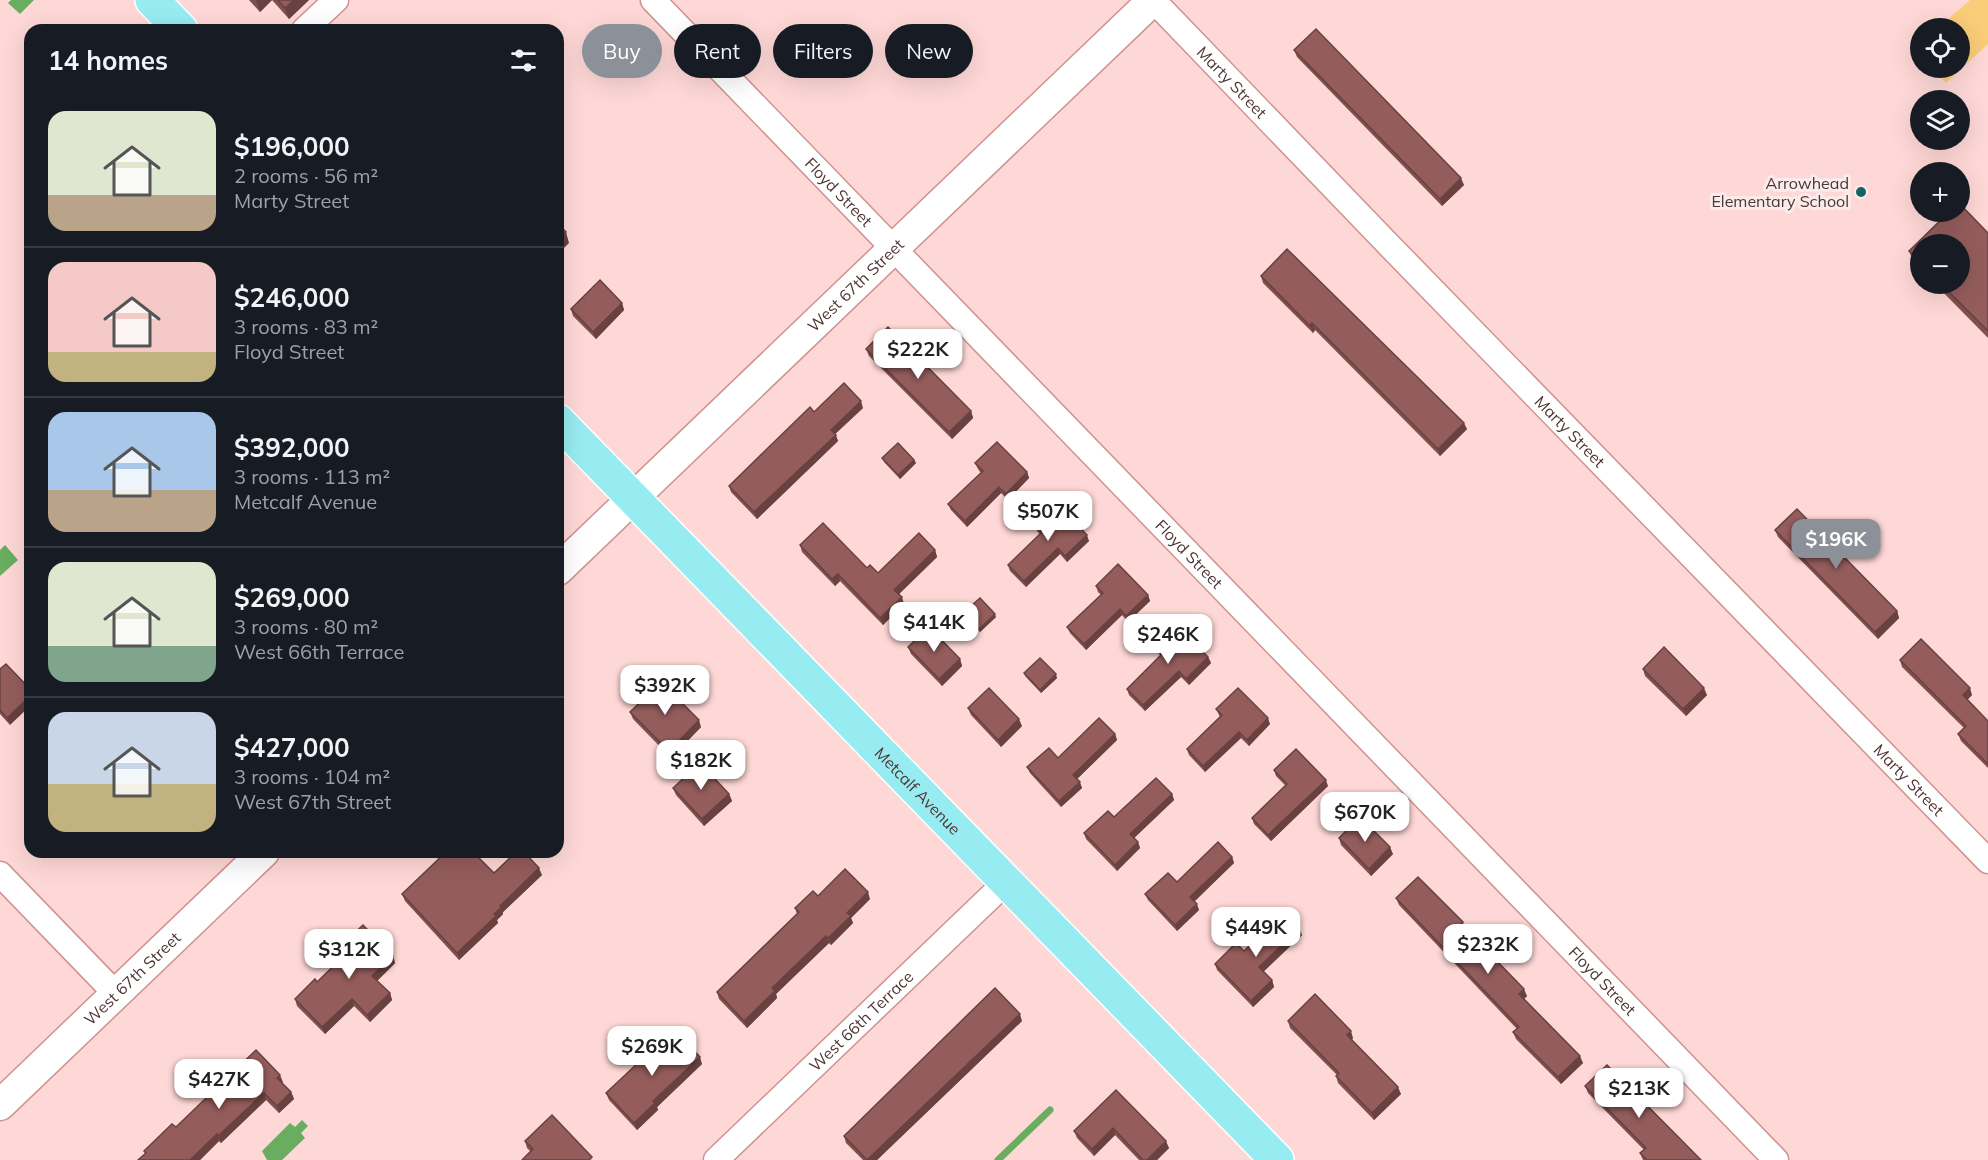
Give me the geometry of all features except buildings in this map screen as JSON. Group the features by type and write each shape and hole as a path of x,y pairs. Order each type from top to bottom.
{"main road":[{"path":"152,0 175,24"},
{"name":"Metcalf Avenue","path":"564,427 1005,882 1262,1155"}],"street":[{"path":"310,24 336,0"},
{"name":"Floyd Street","path":"653,0 1776,1160"},
{"name":"West 67th Street","path":"564,564 1153,0"},
{"name":"Marty Street","path":"1153,0 1988,861"},
{"name":"West 67th Street","path":"0,1105 258,858"},
{"path":"0,874 116,994"},
{"name":"West 66th Terrace","path":"716,1160 1005,882"}],"shaded area":[{"path":"11,0 34,0 20,14 8,3"},
{"path":"1970,0 1988,0 1988,44 1970,61 1970,18 1949,18"},
{"path":"1941,78 1951,78 1946,83"},
{"path":"5,545 18,560 0,576 0,550"},
{"path":"302,1120 308,1126 301,1133 305,1138 282,1160 267,1160 262,1151 290,1123 295,1127"}],"waterway":[{"path":"998,1160 1050,1110"}],"place":[{"name":"Arrowhead Elementary School","path":"1861,192"}]}
